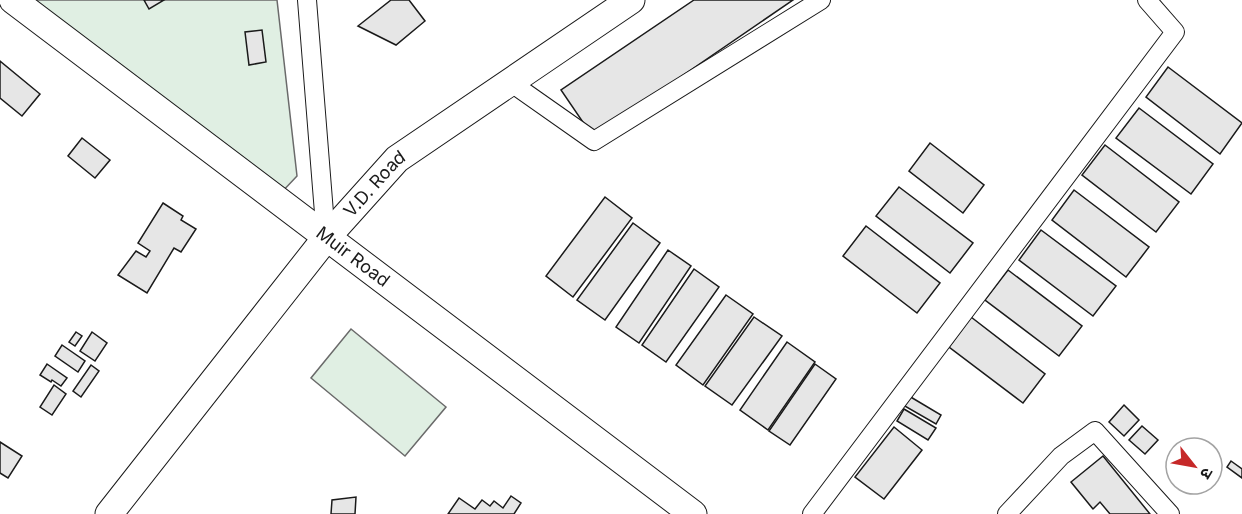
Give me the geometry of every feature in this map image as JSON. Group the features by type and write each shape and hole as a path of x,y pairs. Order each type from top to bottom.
{"main road":[{"name":"Muir Road","path":"13,0 693,514"},
{"name":"V.D. Road","path":"109,514 326,238 397,159 631,0"}],"street":[{"path":"307,0 326,238"},
{"path":"510,82 594,141 820,0"},
{"path":"812,514 1175,32 1147,0"},
{"path":"1007,514 1060,456 1095,432 1170,514"}],"green space":[{"path":"32,0 277,0 297,176 280,194"},
{"path":"351,329 446,407 405,456 311,378"}],"building":[{"path":"144,0 164,0 149,9"},
{"path":"391,0 409,0 425,21 396,45 358,26"},
{"path":"694,0 793,0 593,137 561,90"},
{"path":"262,30 266,62 249,65 245,32"},
{"path":"0,61 40,94 22,116 0,98"},
{"path":"1168,67 1242,123 1220,154 1146,97"},
{"path":"1139,108 1213,164 1191,194 1116,138"},
{"path":"82,138 110,160 95,178 68,156"},
{"path":"930,143 984,185 963,213 909,171"},
{"path":"1105,145 1179,202 1156,232 1082,175"},
{"path":"899,187 973,243 950,273 876,216"},
{"path":"1074,190 1149,247 1126,277 1052,220"},
{"path":"605,197 632,218 573,297 546,276"},
{"path":"163,203 183,216 181,220 196,229 181,252 174,248 147,293 118,275 136,251 146,257 150,251 138,243"},
{"path":"633,223 660,243 605,320 577,300"},
{"path":"866,226 940,283 917,313 843,256"},
{"path":"1041,230 1116,286 1093,316 1019,260"},
{"path":"668,250 691,266 639,343 616,327"},
{"path":"694,269 719,287 666,362 642,345"},
{"path":"1008,270 1082,326 1059,356 985,300"},
{"path":"726,295 753,314 703,385 676,365"},
{"path":"754,317 782,336 732,405 705,386"},
{"path":"971,317 1045,374 1023,403 949,347"},
{"path":"76,332 82,336 75,346 69,342"},
{"path":"92,332 107,343 95,361 80,351"},
{"path":"787,342 815,362 768,430 740,410"},
{"path":"62,345 85,361 78,372 55,356"},
{"path":"47,364 67,378 61,386 40,375"},
{"path":"815,364 836,379 790,445 769,431"},
{"path":"91,365 99,371 81,397 73,391"},
{"path":"54,385 66,394 52,415 40,407"},
{"path":"909,396 941,415 936,424 903,405"},
{"path":"1124,405 1139,420 1124,436 1109,422"},
{"path":"904,409 936,428 928,440 897,421"},
{"path":"1142,426 1158,440 1145,454 1129,440"},
{"path":"894,427 922,450 884,499 855,477"},
{"path":"0,442 22,456 8,478 0,473"},
{"path":"1103,456 1150,514 1110,514 1100,502 1093,509 1071,482"},
{"path":"1231,461 1242,469 1242,478 1227,467"},
{"path":"511,496 521,503 514,514 448,514 459,498 475,509 482,500 490,506 494,501 503,508"},
{"path":"356,497 355,514 331,514 332,500"}]}
